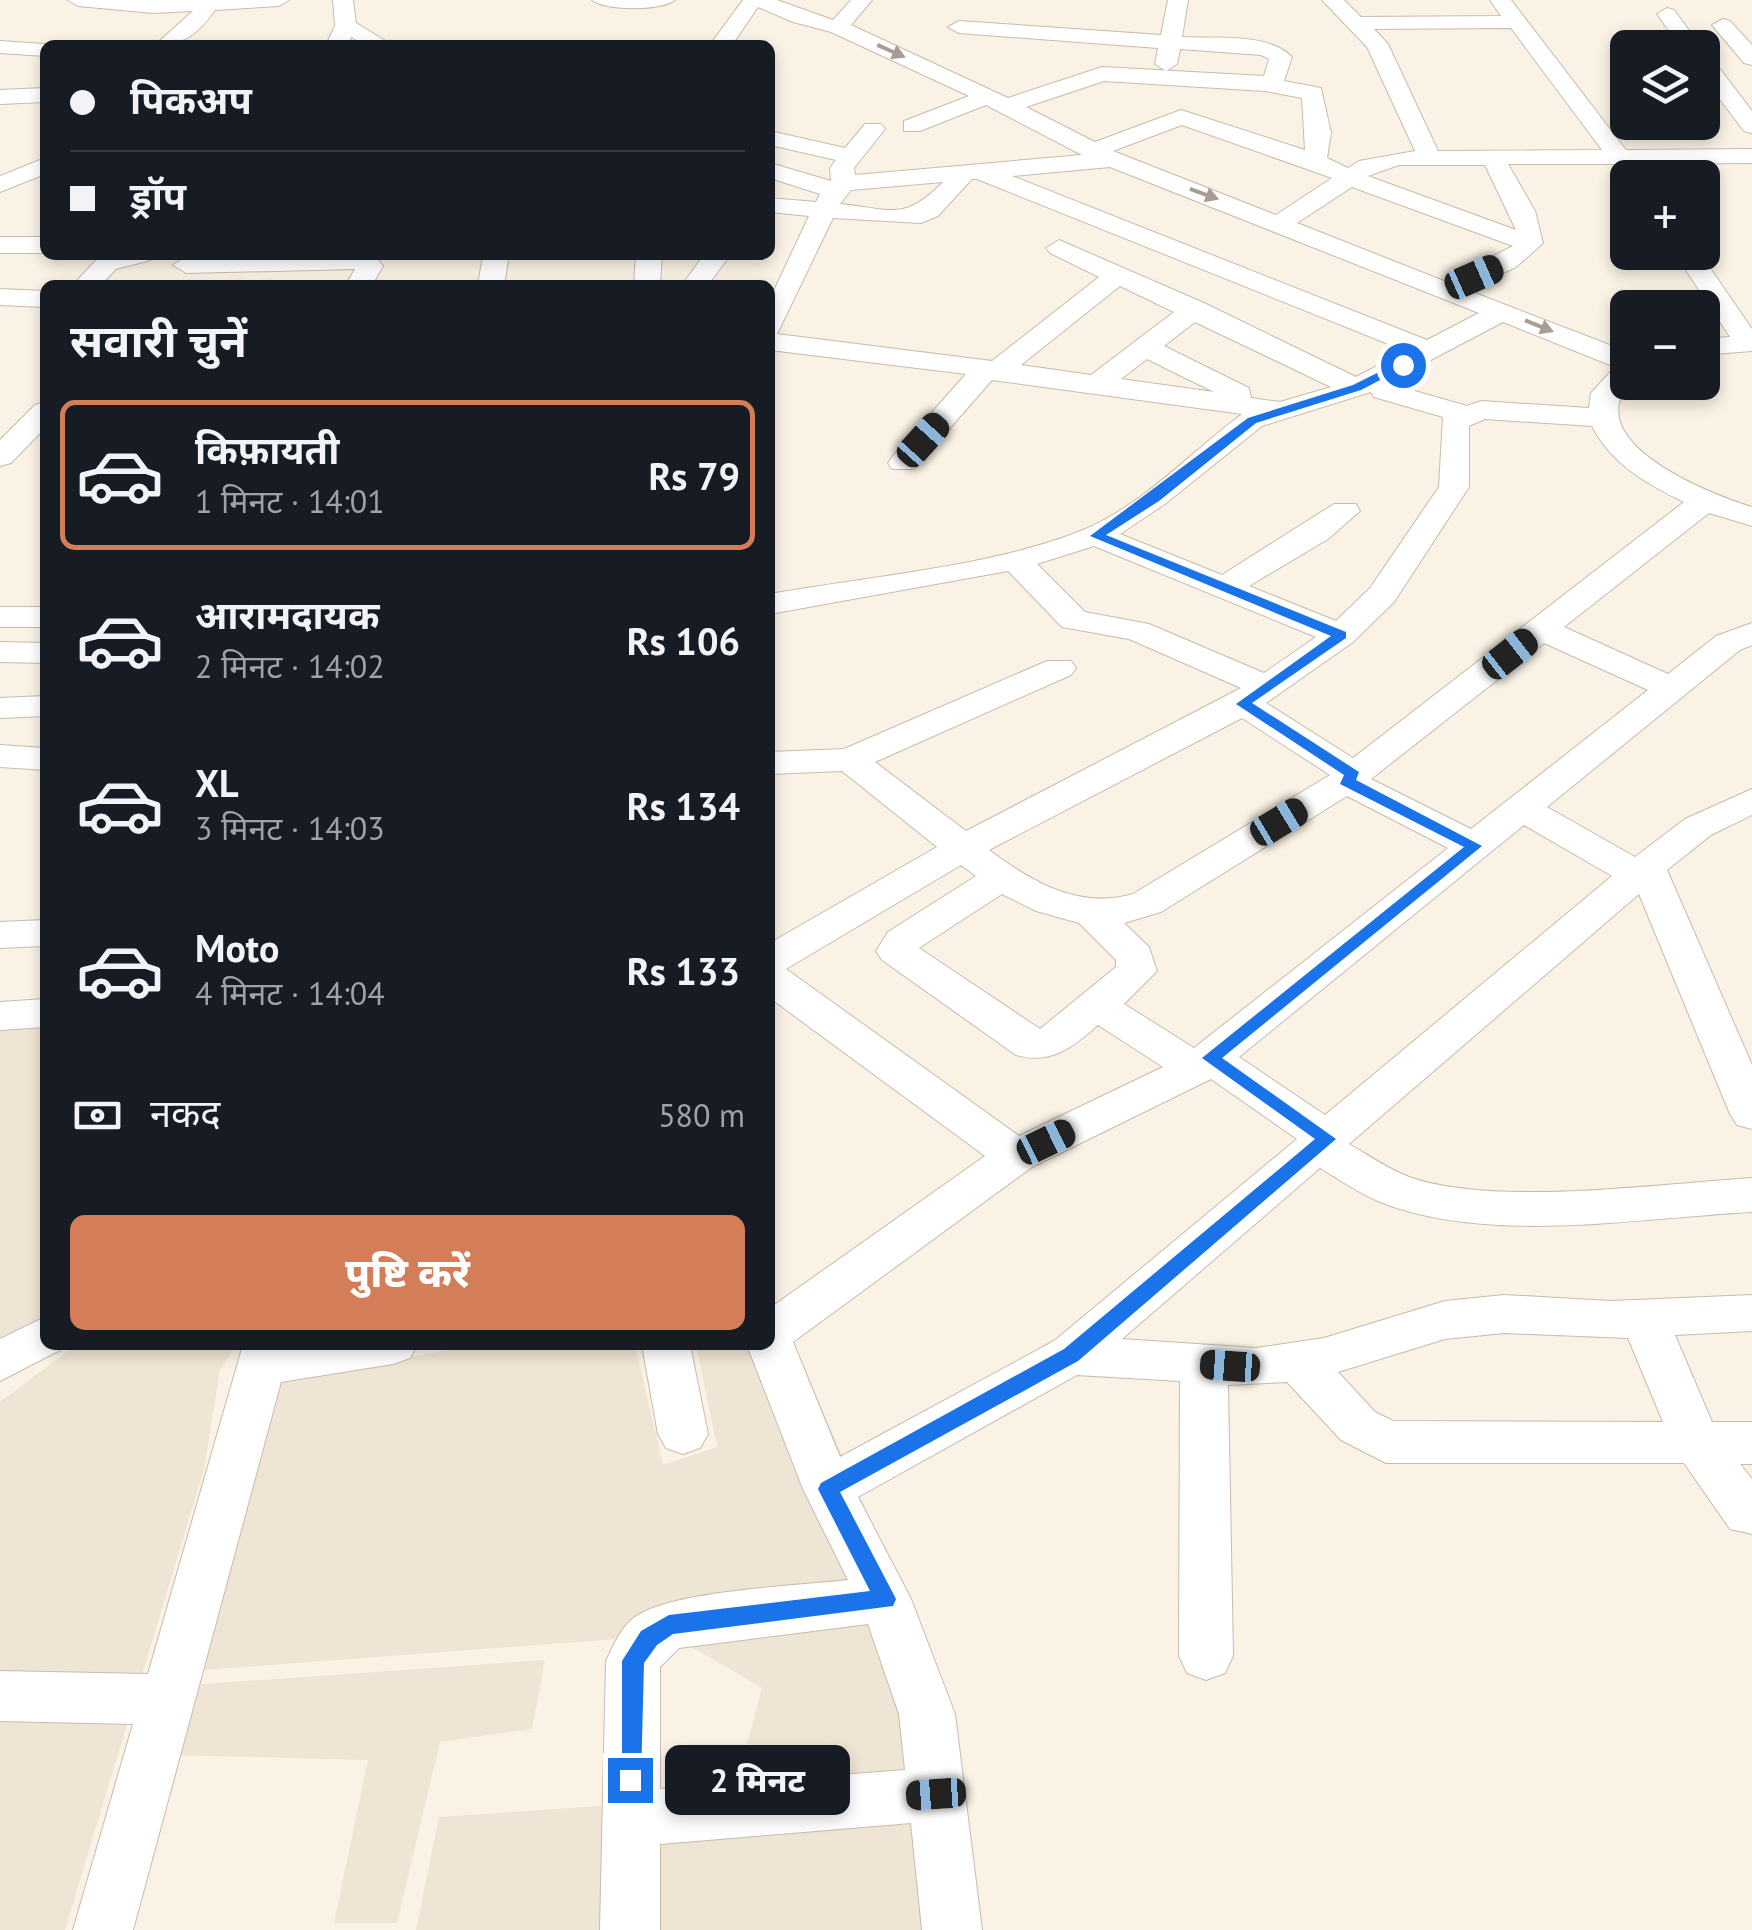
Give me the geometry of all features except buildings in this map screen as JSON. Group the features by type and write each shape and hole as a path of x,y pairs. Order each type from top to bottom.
{"street":[{"path":"78,0 139,6 278,0"},
{"path":"341,36 343,0"},
{"path":"602,0 665,0"},
{"path":"725,40 756,0 800,18 838,27 997,101 1094,159 1475,326 1610,365"},
{"path":"838,27 862,0"},
{"path":"935,70 957,41 975,0"},
{"path":"1167,54 1178,0"},
{"path":"1332,0 1377,44 1429,156"},
{"path":"1500,0 1623,160"},
{"path":"173,40 196,22 203,3"},
{"path":"1667,14 1679,30"},
{"path":"800,18 813,35 960,108 1094,159 1281,222 1449,288 1610,362"},
{"path":"1355,23 1520,22"},
{"path":"1723,25 1752,58"},
{"path":"957,41 1167,54 1275,52 1281,57 1274,80 1265,84"},
{"path":"0,46 40,50"},
{"path":"1045,64 1107,82 1181,117 1315,161 1350,178 1530,243"},
{"path":"912,126 960,108 1107,82 1265,84 1313,93 1319,133 1315,161"},
{"path":"1720,84 1752,126"},
{"path":"0,98 40,95"},
{"path":"0,113 40,110"},
{"path":"775,204 1094,159 1181,117"},
{"path":"775,318 835,195 842,168 873,129"},
{"path":"775,139 849,156"},
{"path":"1281,222 1383,160 1429,156 1752,156"},
{"path":"1449,288 1523,255 1530,243 1529,224 1491,156"},
{"path":"0,184 40,167"},
{"path":"775,172 912,218 929,211 974,174"},
{"path":"974,174 1210,262 1429,351"},
{"path":"0,245 40,245"},
{"path":"1060,248 1370,389 1465,414"},
{"path":"183,268 367,260"},
{"path":"1158,294 1210,262"},
{"path":"1699,270 1750,343"},
{"path":"902,463 990,371 1118,275"},
{"path":"0,297 40,299"},
{"path":"1094,386 1195,309"},
{"path":"775,343 1265,407 1370,389 1429,351 1502,312"},
{"path":"1720,346 1750,343"},
{"path":"1145,347 1265,407"},
{"path":"1610,388 1604,396 1602,418 1618,448 1641,467 1704,502 1752,516"},
{"path":"775,603 1016,560 1096,536 1154,498 1265,407"},
{"path":"775,958 963,848 1255,695 1341,635 1382,595 1454,487 1454,422 1465,414 1480,410 1602,418"},
{"path":"4,454 40,416"},
{"path":"4,454 40,450"},
{"path":"850,760 1000,878 1074,912 1118,915 1147,903 1350,778 1704,502"},
{"path":"1224,588 1272,556 1318,533 1345,511"},
{"path":"1096,536 1341,635"},
{"path":"1016,560 1074,620 1137,631 1255,695 1350,778 1474,846"},
{"path":"0,616 40,617"},
{"path":"1541,629 1671,688"},
{"path":"775,1328 1016,1156 1203,1063 1728,643 1752,633"},
{"path":"0,652 40,654"},
{"path":"775,763 850,760 1059,668"},
{"path":"0,708 40,706"},
{"path":"0,756 40,759"},
{"path":"828,1489 1071,1355 1643,871 1698,827 1752,800"},
{"path":"1522,808 1643,871 1752,1114"},
{"path":"1000,878 902,941 898,956 1030,1046 1052,1042 1137,971 1139,963 1092,915"},
{"path":"0,935 40,933"},
{"path":"775,982 1016,1156"},
{"path":"1098,1006 1203,1063 1400,1191 1467,1202 1543,1204 1752,1195"},
{"path":"0,1016 40,1013"},
{"path":"1071,1355 1256,1367 1298,1361 1445,1320 1504,1314 1644,1319 1752,1313"},
{"path":"1644,1319 1695,1440 1748,1514"},
{"path":"0,1362 40,1339"},
{"path":"103,1930 262,1356 333,1350"},
{"path":"667,1350 684,1434"},
{"path":"773,1350 828,1489 885,1599 926,1714 952,1930"},
{"path":"1298,1361 1358,1426 1386,1442 1752,1443"},
{"path":"1204,1364 1206,1656"},
{"path":"630,1930 633,1661 649,1638 669,1624 885,1599"},
{"path":"0,1696 166,1699"},
{"path":"629,1820 936,1794"}],"shaded area":[{"path":"40,1023 40,1323 0,1352 0,1027"},
{"path":"775,1300 933,1666 964,1930 416,1930 439,1817 733,1797 762,1688 671,1635 204,1670 280,1380 450,1350 636,1350 663,1465 717,1447 697,1350 775,1350"},
{"path":"69,1350 233,1350 220,1370 204,1469 65,1930 0,1930 0,1402"},
{"path":"545,1660 532,1729 440,1742 397,1923 334,1923 368,1760 172,1755 188,1685"}],"route":[{"path":"630,1780 633,1661 649,1638 669,1624 885,1599 828,1489 1071,1355 1328,1139 1210,1058 1474,846 1346,781 1354,775 1243,704 1341,635 1096,536 1154,498 1252,420 1357,388 1403,365"}]}
